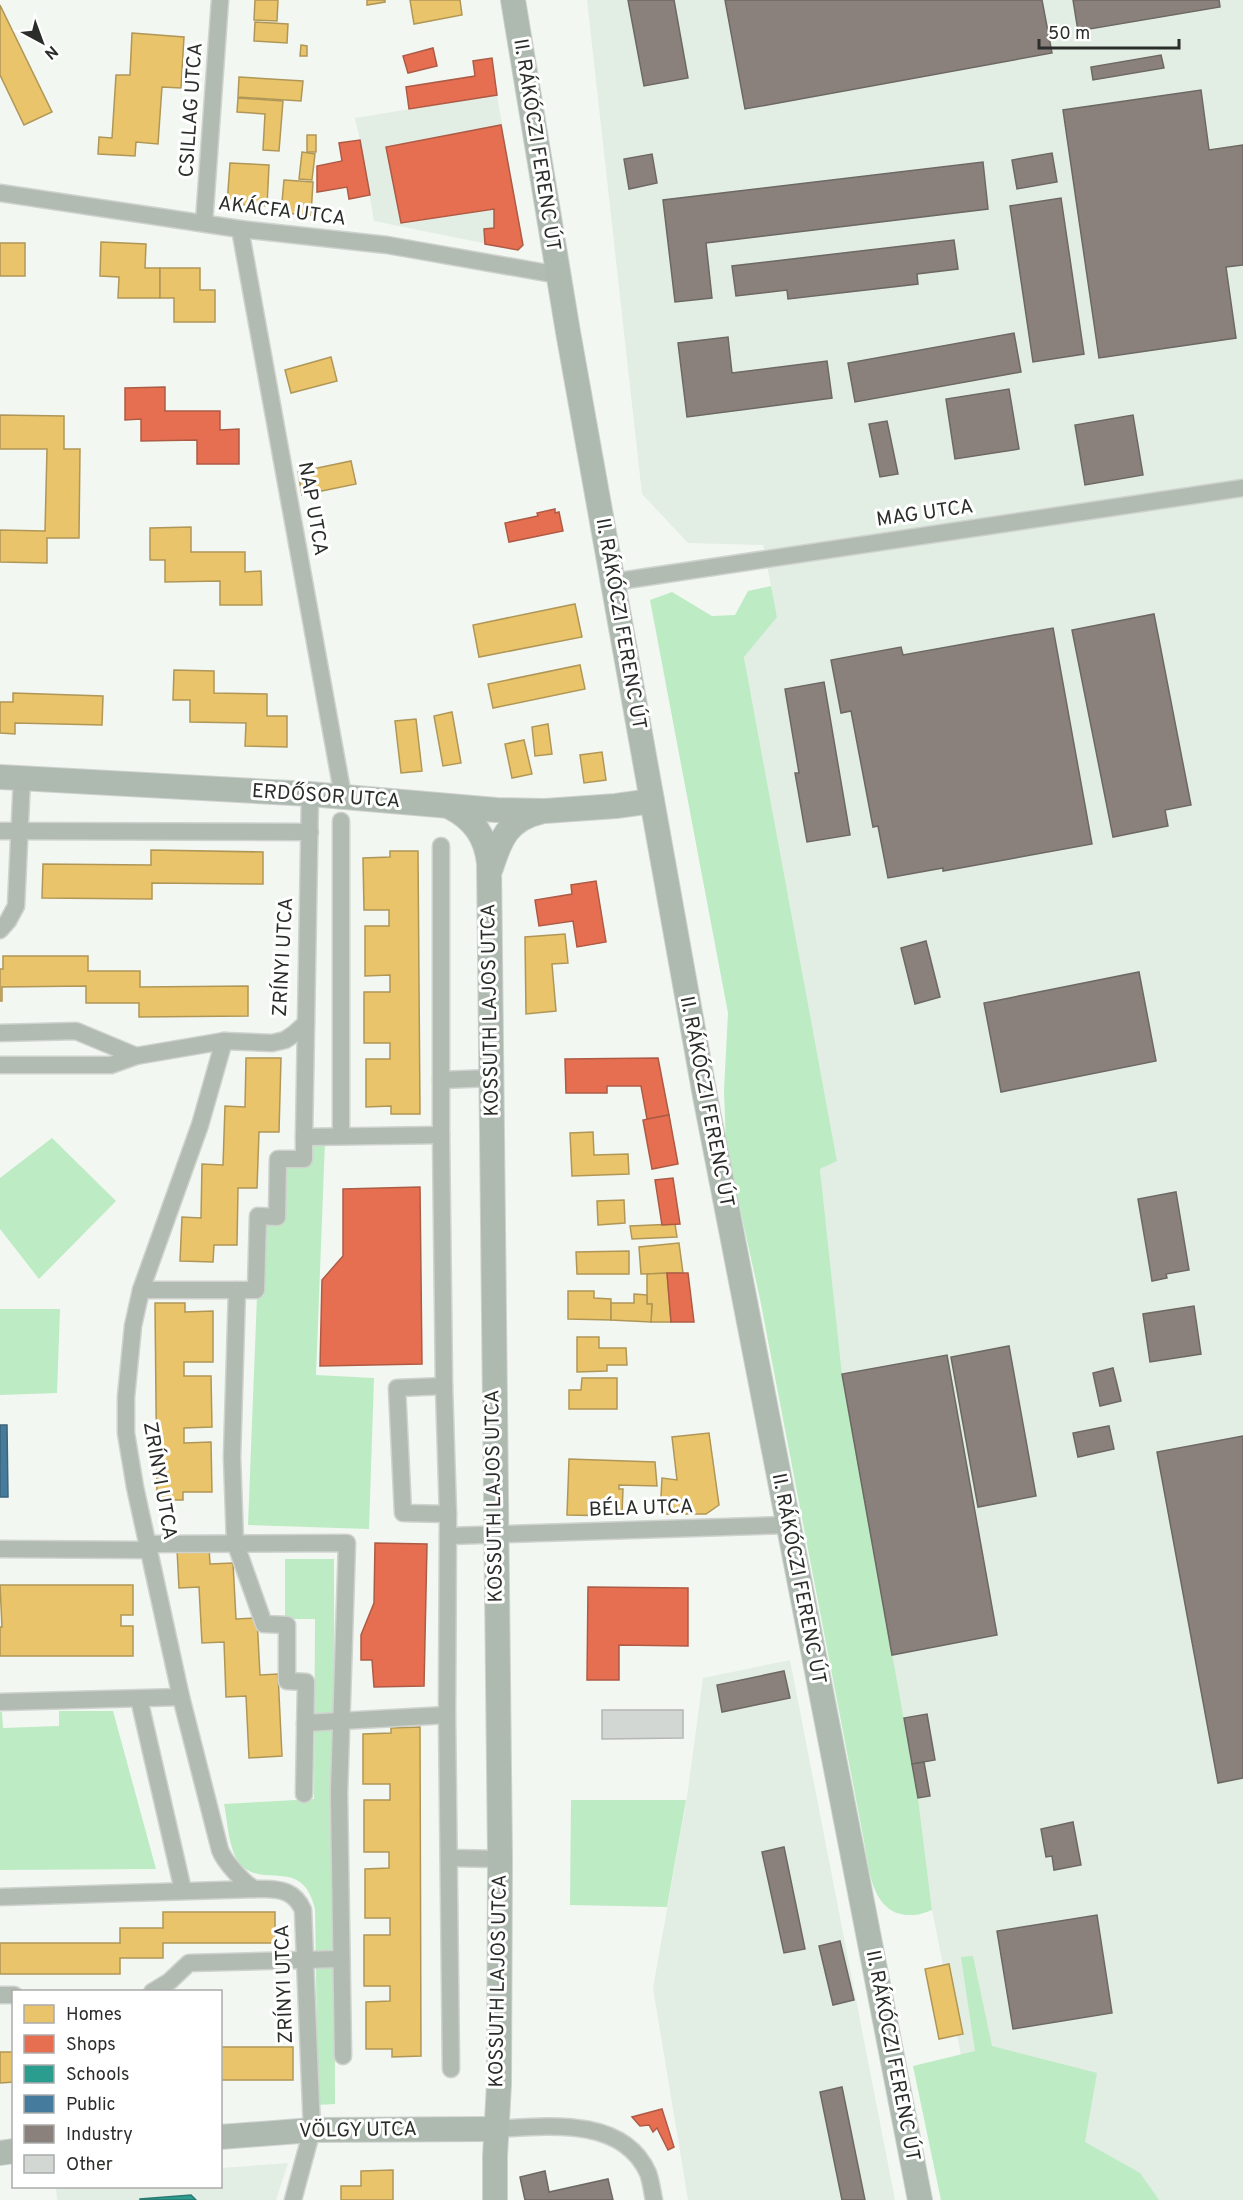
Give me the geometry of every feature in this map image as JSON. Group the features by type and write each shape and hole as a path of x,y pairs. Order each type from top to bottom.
{"street":[{"name":"CSILLAG UTCA","path":"204,223 220,0"},
{"name":"II. RÁKÓCZI FERENC ÚT","path":"513,0 558,275 705,1096 920,2200"},
{"name":"AKÁCFA UTCA","path":"0,193 240,229 387,245 558,275"},
{"name":"NAP UTCA","path":"240,229 343,796"},
{"name":"MAG UTCA","path":"613,582 1243,488"},
{"name":"ERDŐSOR UTCA","path":"11,778 343,796 450,807 545,811 652,801"},
{"path":"0,930 16,906 20,831 11,778"},
{"name":"ZRÍNYI UTCA","path":"292,2200 312,2130 304,1919 300,1903 294,1896 283,1890 255,1889 228,1865 220,1850 181,1697 133,1477 126,1433 126,1397 129,1355 141,1290 198,1132 224,1041 272,1043 285,1040 306,1023 310,794"},
{"name":"KOSSUTH LAJOS UTCA","path":"450,807 469,819 483,837 488,851 489,875 500,1859 499,2084 495,2200"},
{"path":"489,875 503,836 511,826 533,813 545,811"},
{"path":"341,821 341,1136"},
{"path":"0,831 310,831"},
{"path":"441,846 441,1135 448,1514 447,1715 451,2069"},
{"path":"141,1290 256,1290 258,1216 277,1217 278,1159 304,1159 306,1023"},
{"path":"0,1033 76,1031 136,1056"},
{"path":"0,1065 111,1065 136,1056 224,1041"},
{"path":"441,1080 492,1078"},
{"path":"304,1137 441,1135"},
{"path":"237,1290 232,1457 235,1542 264,1624 287,1625 287,1681 306,1682 304,1794"},
{"path":"444,1386 397,1388 403,1513 448,1514"},
{"name":"BÉLA UTCA","path":"448,1536 788,1525"},
{"path":"0,1549 148,1547 235,1542 347,1543 339,1793 343,2056"},
{"path":"0,1702 181,1697"},
{"path":"139,1699 183,1890"},
{"path":"305,1723 340,1723 447,1715"},
{"path":"449,1858 500,1859"},
{"path":"0,1897 255,1889"},
{"path":"155,1990 170,1981 189,1963 340,1959"},
{"path":"496,2129 567,2126 601,2133 623,2144 636,2156 648,2173 654,2200"},
{"name":"VÖLGY UTCA","path":"222,2137 312,2130 496,2129"}],"shaded area":[{"path":"587,0 1243,0 1243,2200 990,2200 932,1910 918,1798 842,1374 820,1169 837,1161 744,656 777,617 763,545 688,543 642,494"},
{"path":"497,95 523,245 518,250 374,221 355,118"},
{"path":"790,1660 895,2200 688,2200 653,1988 687,1797 703,1678"},
{"path":"288,2163 276,2200 57,2200 56,2188 222,2188 222,2168"}],"green space":[{"path":"771,586 777,617 744,657 837,1161 820,1169 842,1374 918,1798 932,1910 916,1915 899,1914 888,1908 874,1888 867,1861 760,1299 726,1146 724,1090 728,1013 650,600 672,592 712,616 735,615 748,591"},
{"path":"52,1138 116,1201 39,1279 0,1229 0,1178"},
{"path":"309,1141 325,1141 316,1375 374,1378 369,1529 248,1525 257,1296 264,1296 267,1222 283,1164"},
{"path":"0,1309 60,1309 57,1393 0,1395"},
{"path":"285,1559 334,1559 335,2104 318,2105 315,1909 302,1883 283,1876 261,1875 242,1866 231,1845 224,1804 314,1799 315,1619 285,1619"},
{"path":"59,1711 113,1711 156,1869 0,1870 0,1712 2,1712 3,1728 59,1726"},
{"path":"571,1800 686,1800 667,1907 570,1905"},
{"path":"973,1956 992,2046 1097,2073 1085,2142 1140,2173 1159,2200 941,2200 913,2066 975,2051 961,1957"}],"building: Homes":[{"path":"255,0 278,0 277,21 254,20"},
{"path":"367,0 385,0 385,2 367,5"},
{"path":"410,0 460,0 462,15 414,24"},
{"path":"0,5 52,112 24,125 0,75"},
{"path":"255,22 288,24 287,43 254,41"},
{"path":"132,33 184,37 181,88 162,87 158,144 136,142 135,156 98,154 99,137 112,138 116,75 130,75"},
{"path":"301,45 307,46 307,56 300,56"},
{"path":"239,77 303,81 301,101 238,97"},
{"path":"238,98 283,101 279,151 263,150 265,114 237,112"},
{"path":"307,135 316,135 316,152 307,152"},
{"path":"302,152 315,154 312,180 299,179"},
{"path":"230,163 269,165 267,206 227,204"},
{"path":"284,180 313,182 311,215 281,213"},
{"path":"101,242 146,244 145,268 160,268 160,298 118,298 119,277 100,276"},
{"path":"0,243 25,243 25,276 0,276"},
{"path":"160,268 200,268 200,290 215,290 215,322 174,322 174,298 160,298"},
{"path":"331,357 337,381 291,393 285,370"},
{"path":"0,415 64,416 64,449 80,449 79,538 47,538 47,563 0,562 0,530 45,531 47,449 0,449"},
{"path":"351,461 356,484 302,495 298,472"},
{"path":"191,527 191,552 245,552 245,572 261,571 262,605 220,605 220,581 165,582 165,560 150,560 150,528"},
{"path":"575,604 582,637 479,657 473,625"},
{"path":"580,665 585,689 493,708 488,684"},
{"path":"174,670 214,671 214,693 267,694 267,716 287,716 287,747 245,746 246,723 190,722 190,700 173,700"},
{"path":"13,693 103,696 102,725 15,723 15,734 0,733 0,702 13,702"},
{"path":"452,712 461,763 443,766 434,716"},
{"path":"416,719 422,771 401,773 395,721"},
{"path":"548,724 552,754 535,756 532,727"},
{"path":"524,740 532,774 512,778 505,744"},
{"path":"602,752 606,780 584,783 580,755"},
{"path":"151,850 263,852 263,884 152,883 152,899 42,898 43,864 151,865"},
{"path":"390,851 418,851 420,1114 391,1114 391,1106 366,1107 366,1059 390,1059 390,1043 364,1043 364,992 390,992 390,975 365,976 365,926 389,926 389,910 364,910 363,858 390,857"},
{"path":"565,934 568,963 552,964 556,1011 526,1014 525,937"},
{"path":"3,956 88,956 88,971 140,971 140,987 248,986 248,1016 139,1017 139,1003 86,1003 86,986 2,987 2,1001 0,1001 0,969 3,969"},
{"path":"246,1058 281,1058 279,1132 259,1132 257,1188 238,1188 237,1245 214,1245 213,1262 180,1261 182,1217 201,1218 202,1164 223,1165 225,1106 245,1107"},
{"path":"593,1132 594,1155 628,1154 629,1174 572,1176 570,1133"},
{"path":"624,1200 625,1223 598,1225 597,1201"},
{"path":"675,1224 677,1237 632,1239 630,1226"},
{"path":"679,1243 683,1273 641,1274 639,1247"},
{"path":"629,1251 629,1274 577,1274 576,1252"},
{"path":"667,1273 671,1322 651,1322 652,1304 647,1304 647,1274"},
{"path":"568,1291 594,1291 594,1298 611,1299 611,1320 568,1319"},
{"path":"634,1294 647,1295 647,1304 652,1304 651,1322 611,1320 611,1303 634,1303"},
{"path":"155,1303 185,1303 185,1312 213,1311 213,1362 184,1362 184,1376 211,1376 212,1427 184,1428 184,1443 211,1442 212,1492 183,1492 183,1500 157,1500"},
{"path":"577,1337 599,1337 599,1348 626,1348 627,1365 607,1365 607,1371 577,1372"},
{"path":"582,1378 617,1378 617,1409 569,1409 569,1390 581,1390"},
{"path":"709,1433 719,1505 706,1514 660,1514 662,1478 677,1480 672,1437"},
{"path":"569,1459 655,1462 657,1486 619,1485 619,1489 623,1489 622,1513 617,1513 617,1516 567,1515"},
{"path":"209,1547 210,1564 233,1563 236,1619 257,1618 260,1675 278,1674 282,1756 249,1758 246,1696 226,1697 224,1642 202,1643 199,1587 179,1588 177,1549"},
{"path":"0,1585 133,1585 133,1615 121,1615 121,1626 133,1626 133,1656 0,1656 0,1627 2,1627"},
{"path":"420,1727 421,2056 392,2057 392,2049 366,2049 366,2002 390,2001 390,1986 364,1986 364,1935 390,1935 390,1918 365,1918 365,1869 389,1868 389,1852 364,1852 364,1800 390,1800 390,1784 363,1784 363,1734 391,1733 391,1728"},
{"path":"163,1912 275,1912 275,1943 163,1943 163,1958 120,1958 120,1974 0,1974 0,1943 120,1943 120,1928 163,1928"},
{"path":"949,1964 963,2034 939,2039 925,1969"},
{"path":"222,2047 293,2047 293,2080 222,2080"},
{"path":"0,2052 12,2052 12,2082 0,2083"},
{"path":"393,2170 393,2200 341,2200 341,2186 361,2186 361,2171"}],"building: Shops":[{"path":"433,48 437,66 408,73 403,56"},
{"path":"492,58 497,95 409,109 406,87 475,76 473,61"},
{"path":"501,125 523,245 518,250 485,244 484,229 494,228 494,209 401,223 386,147"},
{"path":"360,140 370,195 349,199 347,187 317,192 317,166 342,161 339,143"},
{"path":"165,387 165,411 220,411 220,430 239,429 239,464 197,464 197,440 141,441 141,419 125,420 125,388"},
{"path":"555,509 555,513 559,512 563,531 509,542 505,523 538,516 537,513"},
{"path":"596,881 606,942 577,947 573,921 539,926 535,900 572,894 571,885"},
{"path":"658,1058 669,1115 647,1119 641,1086 607,1086 607,1093 566,1093 565,1059"},
{"path":"669,1115 678,1164 652,1169 643,1120"},
{"path":"673,1178 680,1224 662,1225 655,1180"},
{"path":"420,1187 422,1364 320,1366 322,1280 343,1256 343,1189"},
{"path":"667,1273 688,1273 694,1322 671,1322"},
{"path":"375,1543 427,1544 424,1686 374,1687 372,1660 361,1660 361,1635 374,1603"},
{"path":"588,1587 688,1588 688,1646 619,1645 619,1680 587,1680"},
{"path":"662,2109 674,2147 668,2150 657,2128 653,2132 649,2125 640,2126 632,2117"}],"building: Schools":[{"path":"191,2195 196,2200 140,2200 140,2199"}],"building: Public":[{"path":"0,1425 7,1425 8,1497 0,1497"}],"building: Industry":[{"path":"628,0 674,0 688,78 644,86"},
{"path":"725,0 1042,0 1052,53 745,109"},
{"path":"1073,0 1219,0 1220,7 1078,31"},
{"path":"1161,55 1164,68 1093,80 1091,67"},
{"path":"1201,90 1209,150 1243,145 1243,265 1226,267 1236,338 1099,358 1063,110"},
{"path":"1052,153 1057,182 1017,189 1012,160"},
{"path":"652,154 657,183 629,189 624,159"},
{"path":"983,162 988,209 706,243 712,298 675,302 663,200"},
{"path":"1061,198 1084,354 1033,362 1010,206"},
{"path":"954,240 958,269 917,274 918,284 788,299 787,290 736,296 732,266"},
{"path":"1014,333 1021,372 855,402 848,363"},
{"path":"728,337 732,373 827,361 832,398 687,417 678,343"},
{"path":"1009,389 1019,449 955,459 946,399"},
{"path":"1133,415 1143,475 1085,485 1075,425"},
{"path":"887,421 898,474 880,477 869,424"},
{"path":"1154,614 1191,805 1165,810 1168,826 1113,837 1072,630"},
{"path":"1053,628 1092,844 943,871 943,868 888,878 878,826 873,827 851,711 841,713 831,660 901,647 903,655"},
{"path":"824,682 850,835 807,842 795,773 799,773 785,689"},
{"path":"926,941 940,997 915,1004 901,948"},
{"path":"1139,972 1156,1061 1001,1092 984,1003"},
{"path":"1176,1192 1189,1270 1166,1274 1167,1278 1152,1281 1138,1199"},
{"path":"1194,1306 1201,1354 1150,1362 1143,1314"},
{"path":"1009,1346 1036,1496 978,1507 951,1357"},
{"path":"947,1355 997,1635 892,1655 842,1374"},
{"path":"1113,1368 1121,1401 1100,1406 1093,1373"},
{"path":"1109,1426 1114,1449 1078,1457 1073,1433"},
{"path":"1243,1436 1243,1778 1218,1783 1157,1452"},
{"path":"784,1671 790,1698 722,1712 717,1685"},
{"path":"927,1714 935,1760 912,1764 904,1718"},
{"path":"924,1762 930,1796 918,1798 912,1764"},
{"path":"1073,1822 1081,1865 1054,1870 1052,1856 1046,1857 1041,1829"},
{"path":"784,1847 805,1949 784,1953 762,1852"},
{"path":"1097,1915 1112,2013 1013,2029 997,1931"},
{"path":"840,1941 854,2000 833,2005 819,1946"},
{"path":"842,2087 865,2200 842,2200 820,2092"},
{"path":"545,2171 549,2192 608,2179 613,2200 525,2200 520,2177"}],"building: Other":[{"path":"602,1710 683,1710 683,1738 602,1739"}]}
